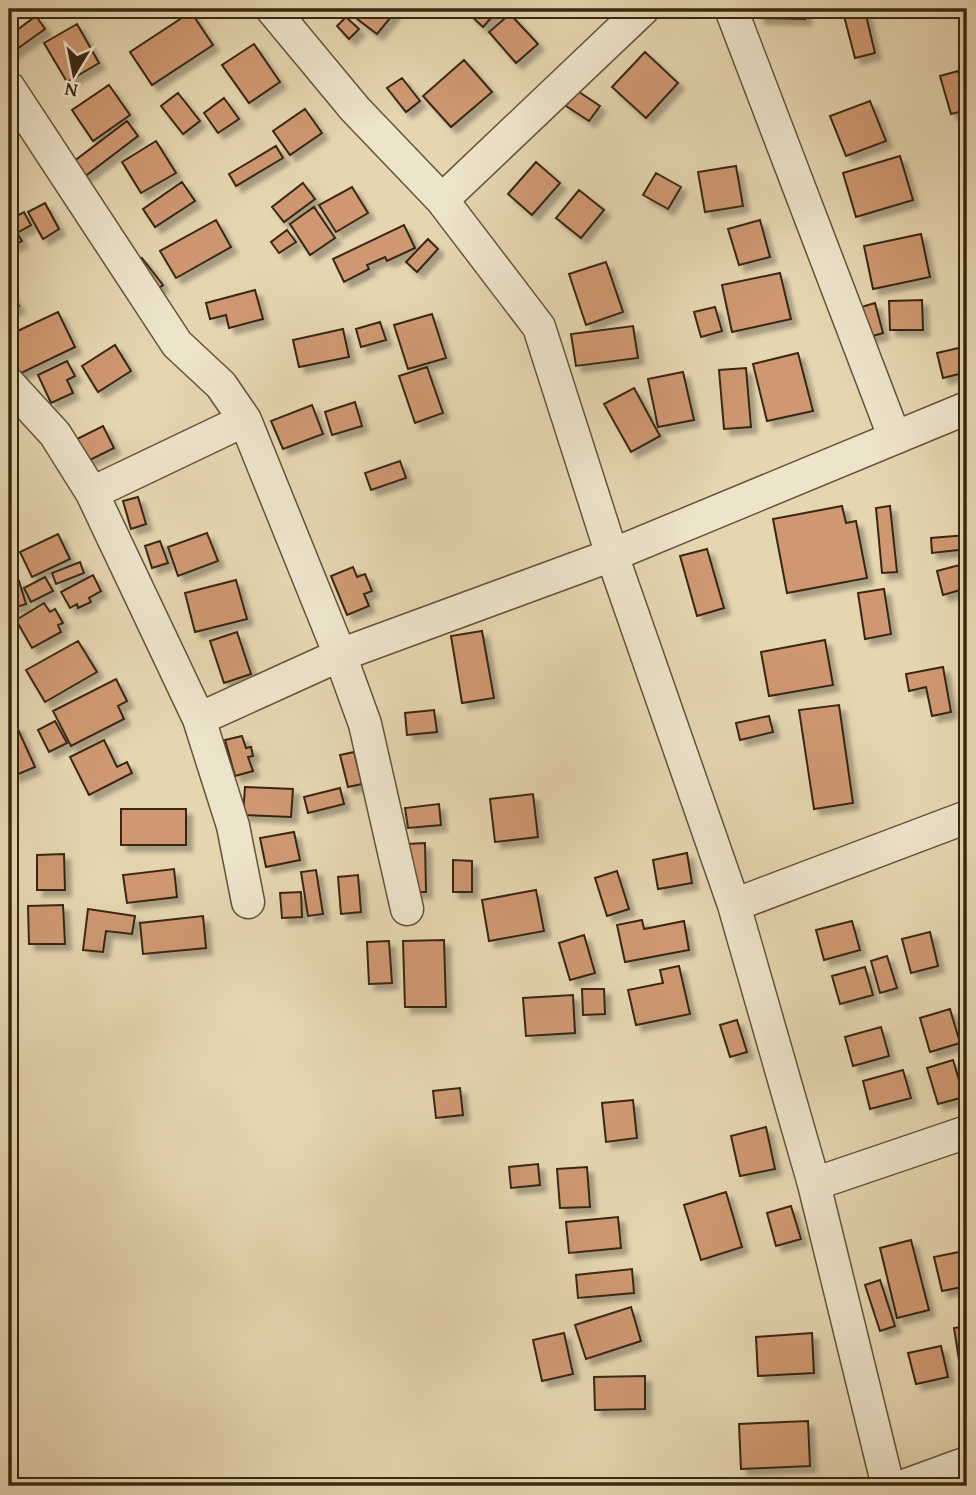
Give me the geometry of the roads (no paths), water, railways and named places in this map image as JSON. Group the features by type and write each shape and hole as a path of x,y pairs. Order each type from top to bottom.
{"street":[{"path":"272,9 355,109 442,200 539,327 612,555 734,905 814,1184 888,1486"},
{"path":"442,200 642,9"},
{"path":"731,9 894,436"},
{"path":"9,88 177,344 221,385 246,420 365,724 407,909"},
{"path":"9,384 55,434 92,493 199,719 233,826 248,902"},
{"path":"199,719 340,655 612,555 967,408"},
{"path":"92,493 246,420"},
{"path":"734,905 967,817"},
{"path":"814,1184 967,1132"},
{"path":"904,1486 967,1463"}]}
